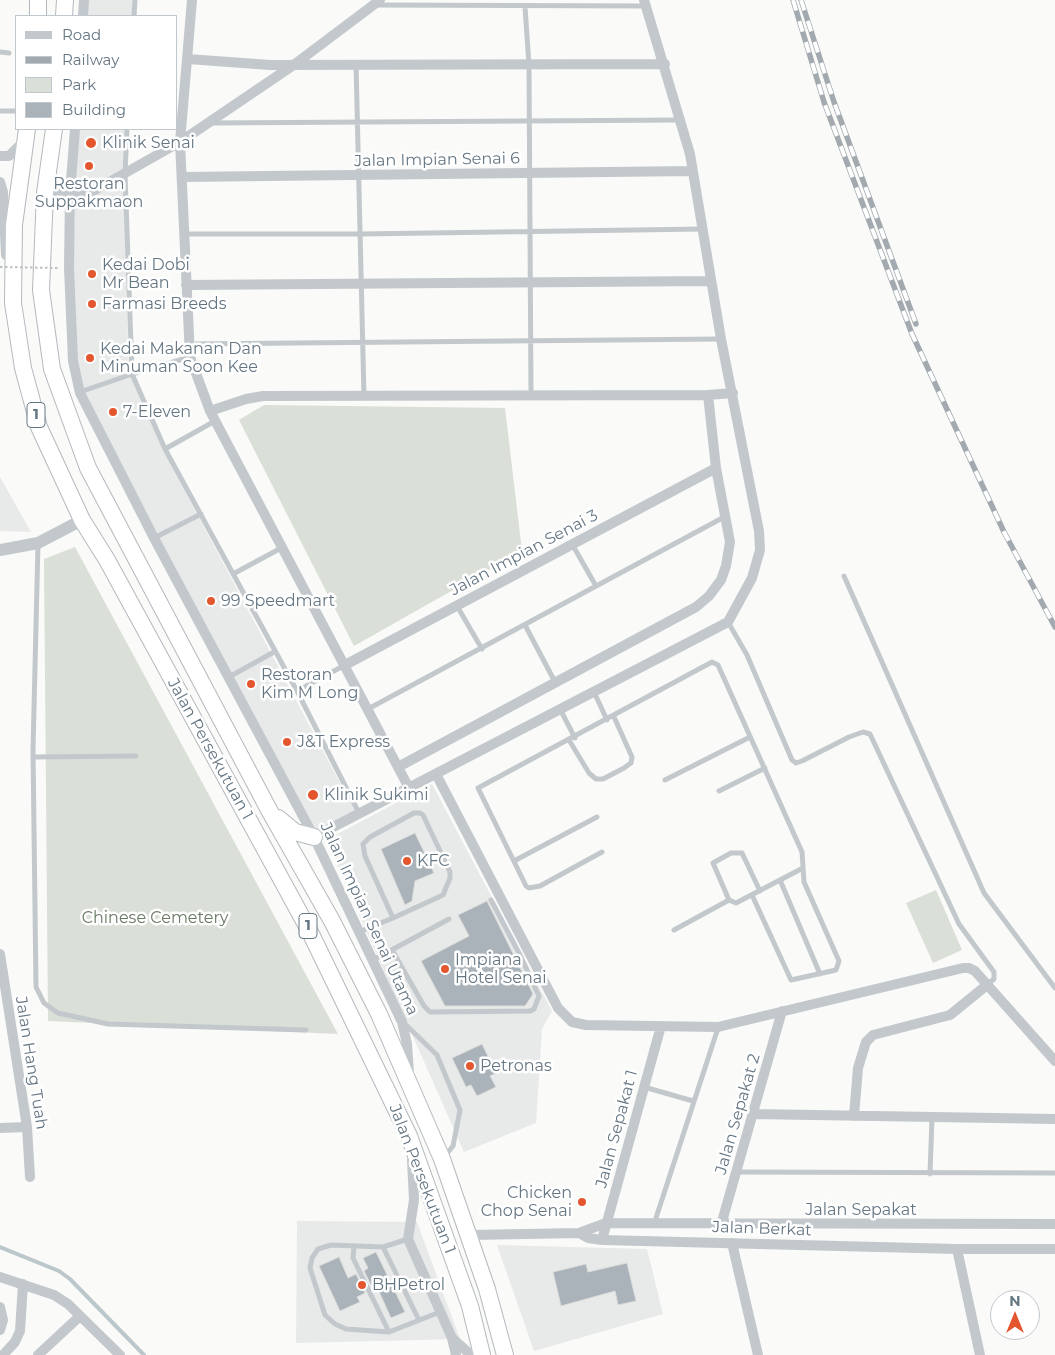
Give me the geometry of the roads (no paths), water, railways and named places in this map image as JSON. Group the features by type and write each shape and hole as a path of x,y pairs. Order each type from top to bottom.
{"highway":[{"path":"38,0 38,15"},
{"path":"64,15 65,0"},
{"name":"Jalan Persekutuan 1","path":"54,130 45,193 41,290 52,369 88,468 379,1014 442,1159 470,1235 505,1355"},
{"name":"Jalan Persekutuan 1","path":"27,134 14,225 13,303 24,368 39,427 82,520 107,560 310,932 409,1136 470,1306 482,1355"},
{"path":"269,810 295,832 314,837"}],"street":[{"path":"83,15 84,0"},
{"path":"192,0 180,142 190,357 215,421 409,788"},
{"path":"45,193 88,194 125,174 180,142 295,64 377,2"},
{"path":"314,837 728,622 752,578 760,550 759,531 721,339 693,171 665,64 645,3"},
{"path":"188,59 295,64 665,64"},
{"name":"Jalan Impian Senai Utama","path":"75,130 70,194 69,268 73,351 80,393 154,538 314,837 373,960 402,1022 407,1044 409,1084"},
{"path":"0,156 9,156 27,134"},
{"name":"Jalan Impian Senai 6","path":"182,177 693,171"},
{"path":"0,182 4,192 7,275 13,303"},
{"path":"186,285 711,281"},
{"path":"210,411 246,399 263,396 708,395 733,393"},
{"path":"398,767 696,607 709,596 721,580 730,554 726,516 716,468 708,395"},
{"name":"Jalan Impian Senai 3","path":"345,665 716,468"},
{"path":"0,550 38,543 82,520"},
{"path":"436,774 524,953 558,1008 572,1022 586,1025 718,1027 963,968 975,971 1055,1061"},
{"name":"Jalan Hang Tuah","path":"0,961 4,1017 27,1127 30,1176"},
{"path":"854,1116 861,1054 866,1042 872,1035 950,1015 987,985"},
{"name":"Jalan Sepakat 2","path":"721,1225 782,1012"},
{"name":"Jalan Sepakat 1","path":"602,1240 661,1026"},
{"path":"753,1114 1055,1119"},
{"path":"0,1128 27,1127"},
{"path":"409,1136 414,1180 408,1239 452,1338 456,1355"},
{"name":"Jalan Sepakat","path":"578,1232 606,1224 1055,1224"},
{"name":"Jalan Berkat","path":"470,1235 578,1232 588,1238 602,1240 957,1249 1055,1249"},
{"path":"732,1243 758,1355"},
{"path":"957,1249 980,1355"},
{"path":"0,1276 54,1295 68,1304 118,1354"},
{"path":"3,1355 15,1342 20,1331 23,1284"},
{"path":"0,1307 3,1320 0,1330"},
{"path":"38,1355 80,1316"},
{"path":"452,1338 471,1355"}],"lane":[{"path":"134,15 135,0"},
{"path":"377,2 525,6 645,3"},
{"path":"525,6 529,65 528,174 531,395"},
{"path":"0,52 8,53"},
{"path":"356,63 359,122 364,397"},
{"path":"0,111 15,111"},
{"path":"208,123 680,120"},
{"path":"128,130 125,174 132,374 165,449 274,652 297,691 359,813"},
{"path":"184,234 361,234 702,229"},
{"path":"189,344 721,339"},
{"path":"80,393 132,374 190,357"},
{"path":"165,449 215,421"},
{"path":"154,538 201,514"},
{"path":"368,709 726,516"},
{"path":"38,543 34,758 36,987 44,1003 58,1013 108,1024 306,1030"},
{"path":"572,544 596,586"},
{"path":"233,574 283,547"},
{"path":"844,576 984,893 1055,988"},
{"path":"457,606 482,649"},
{"path":"728,622 747,655 792,760 796,763 802,761 863,732 870,734 959,924 994,972 994,979 987,985"},
{"path":"525,625 555,682"},
{"path":"229,677 274,652"},
{"path":"602,852 533,889 526,886 478,788 482,784 608,720 712,662 718,665 802,852 804,882 839,961 836,970 791,980 752,895"},
{"path":"297,691 345,665"},
{"path":"594,692 608,720"},
{"path":"560,709 572,739 589,772 596,779 603,779 631,763 632,757 614,716"},
{"path":"665,780 750,737"},
{"path":"34,758 136,756"},
{"path":"719,791 765,768"},
{"path":"359,932 393,918 443,895 450,878 450,872 423,815 420,813 414,813 370,837 363,844 365,856 393,918"},
{"path":"514,861 596,817"},
{"path":"760,891 742,853 731,853 713,863 729,900 736,903 760,891 803,868"},
{"path":"780,880 820,974"},
{"path":"392,950 424,1006 430,1012 521,1012 534,1009 538,996 524,953 491,900"},
{"path":"674,930 729,900"},
{"path":"373,960 449,919"},
{"path":"402,1022 437,1055 460,1110 454,1146 442,1159"},
{"path":"654,1225 718,1027"},
{"path":"644,1087 693,1101"},
{"path":"930,1174 932,1118"},
{"path":"737,1172 1055,1173"},
{"path":"408,1239 383,1247 322,1246 318,1249 312,1258 310,1268 325,1315 335,1324 346,1328 389,1332 441,1312"},
{"path":"354,1246 354,1258 389,1332"},
{"path":"383,1247 419,1320"}],"waterway":[{"path":"0,1247 59,1271 70,1279 144,1355"}],"railway":[{"path":"793,0 824,102 912,334 1004,532 1055,627"},
{"path":"801,0 834,102 916,324"}],"place":[{"name":"Klinik Senai","path":"91,143"},
{"name":"Restoran Suppakmaon","path":"89,166"},
{"name":"Kedai Dobi Mr Bean","path":"92,274"},
{"name":"Farmasi Breeds","path":"92,304"},
{"name":"Kedai Makanan Dan Minuman Soon Kee","path":"90,358"},
{"name":"7-Eleven","path":"113,412"},
{"name":"99 Speedmart","path":"211,601"},
{"name":"Restoran Kim M Long","path":"251,684"},
{"name":"J&T Express","path":"287,742"},
{"name":"Klinik Sukimi","path":"313,795"},
{"name":"KFC","path":"407,861"},
{"name":"Impiana Hotel Senai","path":"445,969"},
{"name":"Petronas","path":"470,1066"},
{"name":"Chicken Chop Senai","path":"582,1202"},
{"name":"BHPetrol","path":"362,1285"}],"park label":[{"name":"Chinese Cemetery","path":"155,918"}]}
